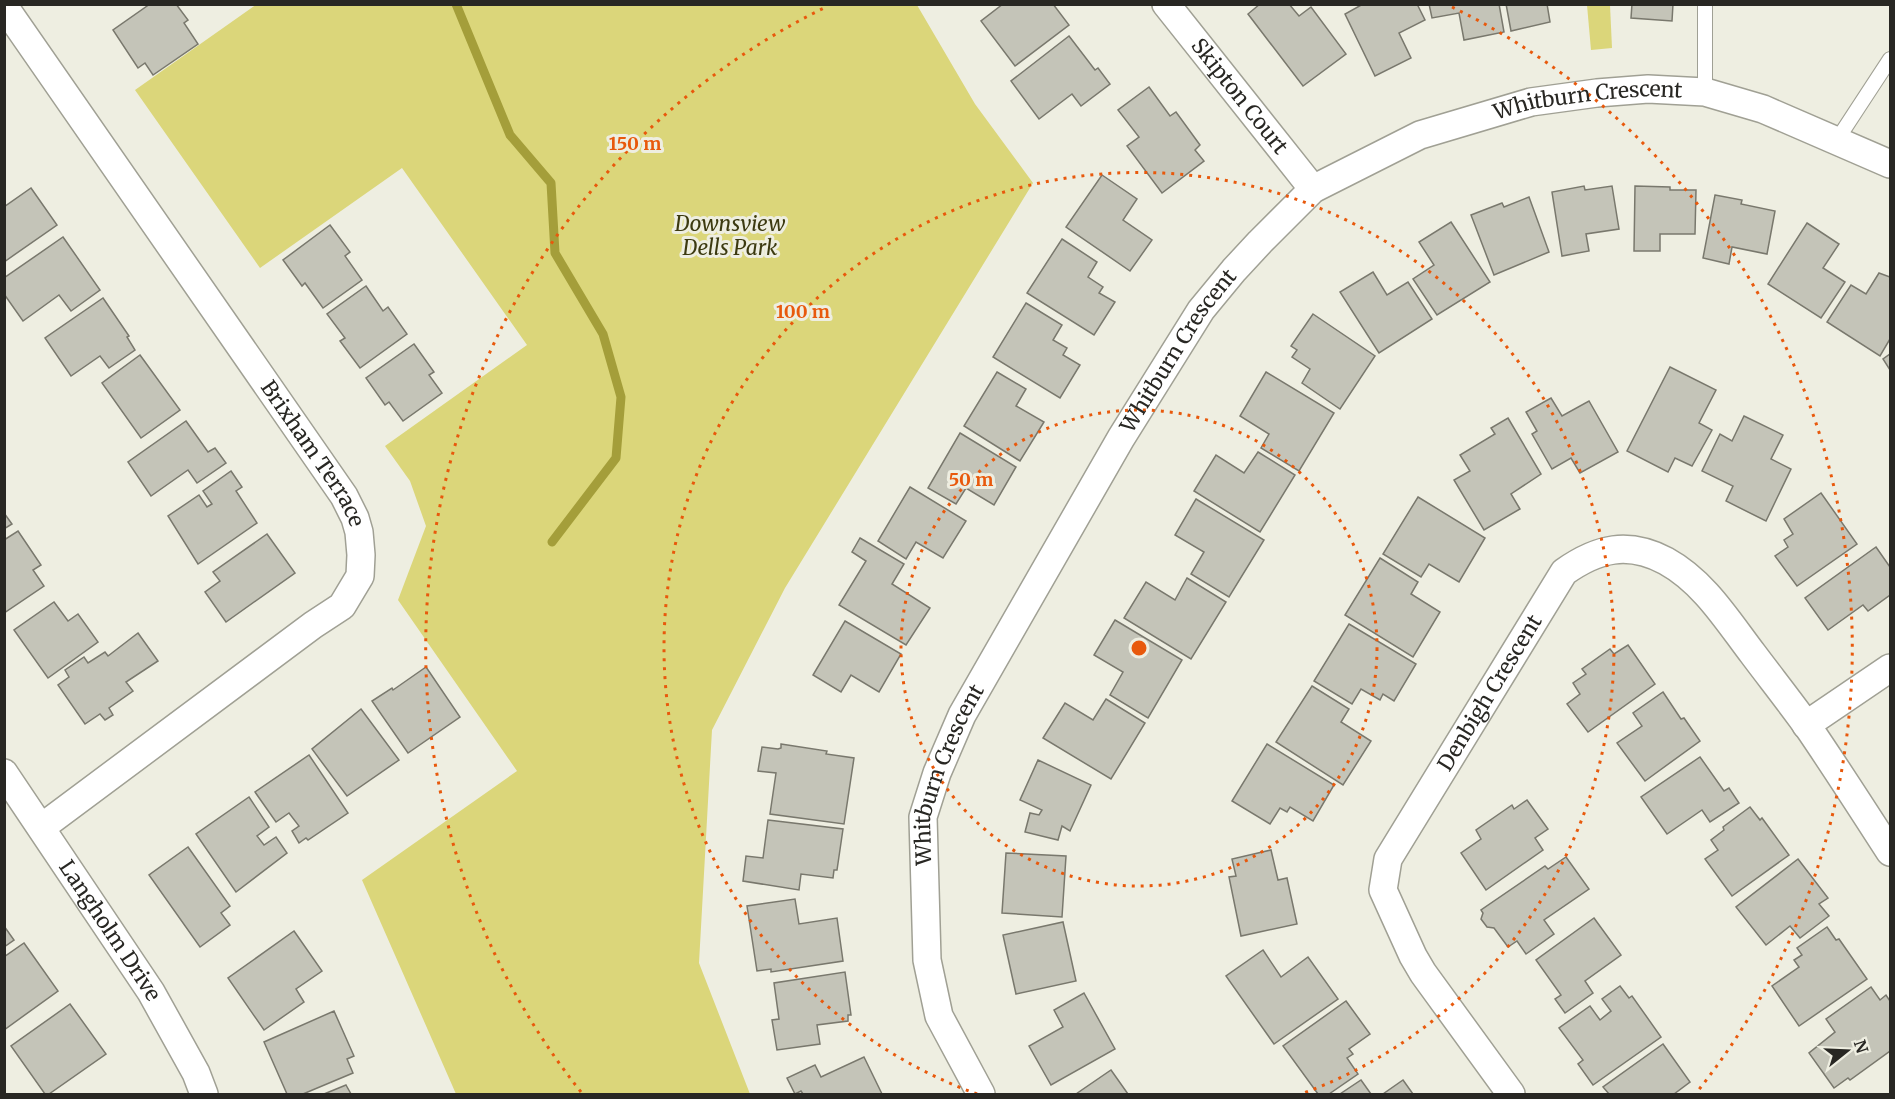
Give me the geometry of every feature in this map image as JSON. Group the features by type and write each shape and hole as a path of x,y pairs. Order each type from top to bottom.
{"street":[{"name":"Skipton Court","path":"1166,4 1313,189"},
{"name":"Brixham Terrace","path":"4,6 344,496 355,518 361,555 360,576 342,606 42,827"},
{"name":"Whitburn Crescent","path":"981,1095 939,1016 927,960 923,817 937,773 968,705 1121,438 1201,310 1234,270 1313,189 1420,135 1531,102 1648,90 1705,92 1763,109 1890,164"},
{"name":"Denbigh Crescent","path":"1511,1095 1423,973 1383,890 1388,859 1564,572 1598,552 1622,549 1643,552 1665,561 1691,578 1713,601 1806,725 1890,852"},
{"path":"1806,725 1890,668"},
{"name":"Langholm Drive","path":"4,773 152,993 196,1073 204,1095"}],"lane":[{"path":"1705,4 1705,92"},
{"path":"1837,140 1890,59"}],"green space":[{"name":"Downsview Dells Park","path":"257,4 917,5 975,104 1033,183 785,588 712,730 699,963 750,1094 456,1094 362,880 517,771 398,600 426,526 410,481 385,446 527,345 402,168 260,268 135,90"},
{"path":"1587,5 1610,5 1612,48 1591,50"}],"building":[{"path":"150,4 176,4 188,20 184,23 198,44 153,75 145,63 138,68 113,30"},
{"path":"1003,4 1053,4 1069,25 1015,66 981,21"},
{"path":"1260,4 1289,4 1299,16 1311,7 1346,54 1303,86 1248,14"},
{"path":"1363,4 1417,4 1425,20 1399,33 1411,58 1375,76 1345,14"},
{"path":"1429,4 1499,4 1504,32 1464,40 1459,13 1432,18"},
{"path":"1506,4 1547,4 1550,22 1511,31"},
{"path":"1632,4 1673,4 1672,21 1631,18"},
{"path":"1069,36 1095,70 1098,68 1110,84 1081,106 1072,94 1039,119 1011,81"},
{"path":"1149,87 1170,116 1176,112 1200,145 1195,150 1204,161 1162,193 1127,146 1139,137 1118,110"},
{"path":"1102,175 1137,199 1123,220 1152,240 1130,271 1066,227"},
{"path":"1584,186 1585,190 1612,186 1619,229 1586,234 1589,251 1562,256 1552,192"},
{"path":"1635,186 1696,190 1695,234 1660,234 1660,251 1634,251"},
{"path":"31,188 57,225 4,262 4,207"},
{"path":"1715,195 1742,200 1741,204 1775,211 1767,254 1732,247 1729,264 1703,258"},
{"path":"1529,197 1549,252 1494,275 1471,215 1502,203 1504,207"},
{"path":"1451,222 1490,282 1437,315 1413,279 1434,265 1419,242"},
{"path":"1807,223 1839,244 1823,268 1845,282 1821,318 1768,284"},
{"path":"330,225 350,252 345,256 362,280 323,308 305,283 302,286 283,260"},
{"path":"63,237 100,290 71,311 59,295 23,321 4,294 4,278"},
{"path":"1062,239 1097,262 1088,277 1103,287 1099,293 1115,302 1094,335 1027,293"},
{"path":"1373,272 1387,295 1408,282 1432,319 1379,353 1340,292"},
{"path":"1879,273 1890,277 1890,339 1880,356 1827,322 1851,285 1866,294"},
{"path":"366,286 383,311 388,307 407,334 360,368 340,341 345,338 327,314"},
{"path":"103,298 129,336 127,337 135,350 109,368 100,356 71,376 45,338"},
{"path":"1026,303 1062,325 1053,340 1067,348 1063,355 1080,365 1060,398 993,357"},
{"path":"1313,314 1375,356 1340,409 1302,383 1310,369 1292,357 1297,350 1291,346"},
{"path":"414,344 434,372 429,375 442,393 403,421 389,402 385,405 366,378"},
{"path":"1890,354 1890,370 1883,359"},
{"path":"140,355 180,410 141,438 102,383"},
{"path":"1670,367 1716,390 1699,423 1712,430 1692,466 1675,458 1668,472 1627,451"},
{"path":"997,372 1026,389 1016,406 1044,422 1020,461 964,426"},
{"path":"1266,372 1334,413 1299,471 1261,448 1269,434 1240,416"},
{"path":"1551,398 1562,416 1589,401 1618,452 1580,473 1571,458 1552,469 1532,434 1537,431 1526,412"},
{"path":"1744,416 1783,435 1771,459 1791,469 1766,521 1726,501 1733,486 1702,471 1720,434 1732,441"},
{"path":"1508,418 1541,474 1511,494 1520,509 1484,530 1454,480 1470,471 1460,455 1495,434 1491,428"},
{"path":"186,421 208,452 215,448 226,463 197,483 188,470 151,496 128,462"},
{"path":"960,433 1016,467 994,505 966,488 956,504 928,488"},
{"path":"1258,452 1295,475 1260,532 1194,491 1216,455 1244,473"},
{"path":"231,471 242,487 236,491 257,523 198,564 168,516 199,495 207,507 212,504 203,491"},
{"path":"910,487 966,521 943,558 916,542 906,559 878,541"},
{"path":"1821,493 1857,544 1797,586 1775,556 1788,547 1784,540 1793,534 1784,519"},
{"path":"1418,497 1485,538 1459,582 1429,564 1421,577 1383,554"},
{"path":"1196,499 1264,540 1229,597 1191,574 1204,552 1175,535"},
{"path":"4,513 12,524 4,529"},
{"path":"18,531 41,565 33,570 44,586 4,613 4,540"},
{"path":"267,534 295,573 226,622 205,592 220,581 213,572"},
{"path":"860,538 904,564 892,584 930,608 906,645 839,605 866,561 852,552"},
{"path":"1876,547 1890,567 1890,595 1868,611 1863,605 1828,630 1805,598"},
{"path":"1380,558 1418,582 1411,594 1440,612 1413,657 1345,615"},
{"path":"1187,578 1226,602 1191,659 1124,618 1146,582 1175,600"},
{"path":"54,602 68,621 78,614 98,642 48,678 14,630"},
{"path":"1115,620 1182,660 1148,718 1110,695 1123,672 1094,655"},
{"path":"845,621 901,654 879,692 851,675 841,692 813,675"},
{"path":"1349,624 1416,664 1394,701 1383,694 1380,700 1361,689 1352,704 1314,681"},
{"path":"138,633 158,661 126,682 133,691 109,708 113,715 105,720 100,714 85,724 58,685 69,677 65,670 84,657 88,663 105,652 108,656"},
{"path":"1628,645 1655,684 1588,732 1567,704 1580,694 1573,683 1586,674 1582,669 1610,649 1614,654"},
{"path":"426,667 460,717 408,753 372,701 392,688 393,690"},
{"path":"1312,686 1349,709 1341,722 1371,741 1343,785 1276,742"},
{"path":"1663,692 1681,719 1684,718 1700,741 1645,781 1617,743 1642,726 1633,713"},
{"path":"1106,699 1145,723 1111,779 1043,738 1065,703 1093,720"},
{"path":"361,709 399,760 347,796 312,749"},
{"path":"781,744 854,758 844,824 770,814 776,773 758,771 762,747 778,749 781,748"},
{"path":"1267,744 1334,785 1313,821 1290,807 1287,812 1280,808 1270,824 1232,801"},
{"path":"309,755 348,813 308,840 306,838 299,843 292,831 299,826 289,813 276,822 255,792"},
{"path":"1700,757 1724,791 1729,788 1739,803 1710,822 1702,810 1667,834 1641,797"},
{"path":"1038,760 1091,785 1070,831 1062,826 1058,840 1025,832 1030,813 1039,815 1042,810 1020,800"},
{"path":"249,797 269,827 257,836 264,845 276,837 287,853 236,892 196,834"},
{"path":"1527,800 1548,829 1535,838 1543,850 1486,890 1461,853 1481,839 1476,830 1512,805 1514,809"},
{"path":"1750,807 1760,820 1762,818 1789,855 1732,896 1705,859 1718,850 1711,840 1724,830 1723,827"},
{"path":"768,820 843,829 837,870 834,870 833,878 801,874 799,890 743,881 746,856 763,858"},
{"path":"188,847 230,906 221,913 230,925 200,947 149,875"},
{"path":"1271,850 1278,880 1287,878 1297,924 1241,936 1229,877 1236,876 1232,859"},
{"path":"1006,853 1066,856 1062,917 1002,913"},
{"path":"1566,857 1589,889 1544,920 1554,934 1526,954 1517,941 1508,947 1494,928 1487,927 1481,919 1483,913 1481,910 1545,866 1548,869"},
{"path":"1798,859 1828,898 1819,904 1829,916 1800,938 1790,926 1766,945 1736,907"},
{"path":"795,899 799,924 837,918 843,961 771,972 771,969 757,971 747,906"},
{"path":"1594,918 1621,955 1585,981 1593,993 1565,1013 1555,999 1561,995 1536,960"},
{"path":"1063,922 1076,981 1016,994 1003,935"},
{"path":"4,926 14,940 4,947"},
{"path":"1827,927 1836,940 1839,939 1867,979 1799,1026 1772,986 1799,967 1794,960 1802,955 1797,948"},
{"path":"294,931 322,971 296,989 304,1002 264,1030 228,978"},
{"path":"24,943 58,991 4,1030 4,957"},
{"path":"1263,950 1281,977 1308,957 1338,999 1274,1044 1226,976"},
{"path":"845,972 851,1015 848,1015 848,1021 817,1025 820,1044 777,1050 772,1020 779,1019 774,983"},
{"path":"1620,986 1629,998 1632,996 1661,1037 1593,1085 1578,1064 1583,1060 1559,1028 1590,1006 1600,1020 1611,1011 1602,999"},
{"path":"1871,987 1880,1000 1886,995 1890,1001 1890,1051 1850,1080 1848,1078 1834,1088 1809,1053 1835,1032 1826,1019"},
{"path":"1084,993 1115,1049 1051,1085 1029,1046 1063,1027 1054,1010"},
{"path":"1346,1001 1370,1034 1349,1049 1353,1054 1347,1058 1358,1074 1329,1094 1318,1094 1283,1046"},
{"path":"70,1004 106,1054 49,1094 45,1094 11,1046"},
{"path":"334,1011 354,1056 347,1059 353,1073 303,1094 287,1094 264,1042"},
{"path":"1663,1044 1690,1082 1674,1094 1609,1094 1603,1087"},
{"path":"864,1057 882,1094 803,1094 801,1091 795,1094 787,1078 815,1065 821,1077"},
{"path":"1111,1070 1128,1094 1076,1094"},
{"path":"1361,1080 1371,1094 1340,1094"},
{"path":"1403,1080 1413,1094 1383,1094"},
{"path":"346,1085 351,1094 324,1094"}],"waterway":[{"path":"456,4 510,135 551,183 555,253 603,334 621,397 616,458 552,542"}]}
